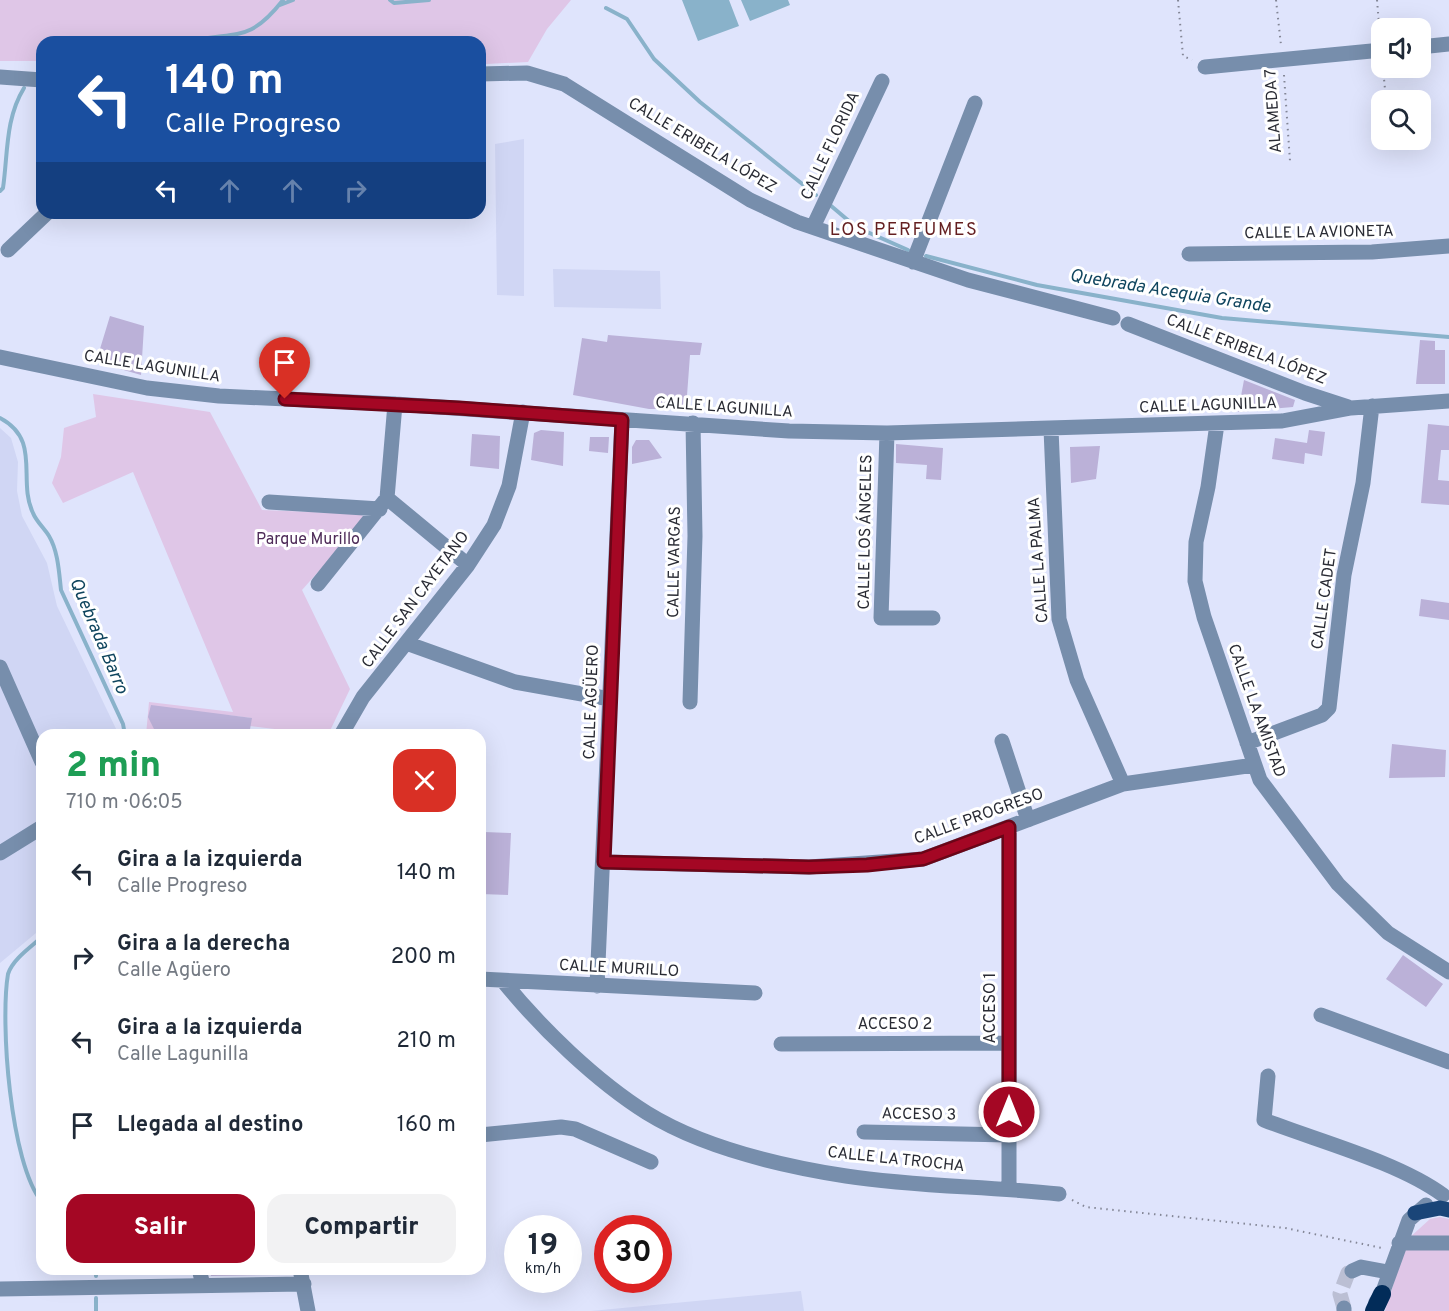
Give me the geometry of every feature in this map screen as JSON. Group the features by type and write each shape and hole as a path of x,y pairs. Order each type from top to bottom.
{"highway":[{"path":"1374,1311 1382,1294"}],"main road":[{"path":"1415,1213 1440,1208 1449,1210"}],"street":[{"path":"1431,45 1449,44"},
{"path":"1205,68 1371,51"},
{"name":"CALLE ERIBELA LÓPEZ","path":"486,74 527,73 564,84 750,200 813,227 968,280 1113,318"},
{"path":"0,77 36,80"},
{"name":"CALLE FLORIDA","path":"813,227 882,81"},
{"path":"913,262 975,103"},
{"path":"8,250 41,219"},
{"name":"CALLE LA AVIONETA","path":"1189,254 1372,252 1449,246"},
{"name":"CALLE ERIBELA LÓPEZ","path":"1128,324 1305,393 1351,408"},
{"name":"CALLE LAGUNILLA","path":"0,357 157,389 219,396 395,404 789,431 886,433 1217,424 1282,421 1351,408 1449,401"},
{"path":"318,584 383,504 395,404"},
{"name":"CALLE CADET","path":"1247,743 1322,715 1329,708 1344,575 1363,483 1372,406"},
{"name":"CALLE SAN CAYETANO","path":"344,729 363,697 468,565 494,525 509,486 523,412"},
{"name":"CALLE AGÜERO","path":"597,986 622,420"},
{"name":"CALLE VARGAS","path":"690,702 695,536 693,423"},
{"name":"CALLE LA AMISTAD","path":"1217,424 1208,487 1196,542 1195,581 1254,765 1266,792 1338,884 1388,933 1449,972"},
{"name":"CALLE LA PALMA","path":"1051,429 1059,619 1077,680 1123,784"},
{"name":"CALLE LOS ÁNGELES","path":"886,433 881,618 933,618"},
{"path":"269,502 383,504 468,565"},
{"path":"406,643 515,682 610,699"},
{"path":"0,668 36,749"},
{"path":"1002,741 1028,820"},
{"name":"CALLE PROGRESO","path":"604,862 809,867 867,865 923,859 1123,784 1254,765"},
{"name":"ACCESO 1","path":"1009,827 1009,1188"},
{"path":"0,853 36,831"},
{"name":"CALLE MURILLO","path":"486,980 755,993"},
{"name":"CALLE LA TROCHA","path":"503,981 565,1045 630,1101 666,1123 703,1139 785,1164 846,1176 1059,1194"},
{"path":"1321,1015 1449,1062"},
{"name":"ACCESO 2","path":"781,1044 1010,1043"},
{"path":"1268,1076 1264,1120 1399,1171 1425,1182 1446,1195 1415,1213 1397,1247 1382,1294 1368,1311"},
{"path":"486,1134 561,1127 575,1129 651,1162"},
{"name":"ACCESO 3","path":"864,1132 1009,1135"},
{"path":"1397,1247 1449,1243"},
{"path":"1352,1271 1361,1267 1388,1272"},
{"path":"200,1275 203,1285"},
{"path":"0,1289 203,1285 302,1276 308,1311"}],"path":[{"path":"1178,0 1183,56 1205,68"},
{"name":"ALAMEDA 7","path":"1276,0 1290,161"},
{"path":"1377,0 1378,18"},
{"path":"1059,1194 1086,1207 1285,1228 1397,1247"}],"shaded area":[{"path":"682,0 729,0 739,26 698,41"},
{"path":"741,0 788,0 790,5 750,21"},
{"path":"524,139 524,296 497,295 495,144"},
{"path":"553,269 660,271 661,309 554,307"},
{"path":"0,428 11,438 18,462 17,491 22,516 47,563 57,606 116,729 36,729 36,933 0,963"},
{"path":"801,1291 804,1311 591,1311"}],"green space":[{"path":"0,0 571,0 547,29 528,62 486,64 486,36 36,36 36,61 0,61"},
{"name":"Parque Murillo","path":"93,394 210,412 262,510 361,514 365,519 302,590 350,689 331,729 275,729 250,726 251,718 227,715 225,729 147,729 149,702 233,712 133,472 63,503 52,483 61,457 64,428 96,417"},
{"path":"1440,1217 1449,1219 1449,1238 1408,1239 1430,1219"},
{"path":"1449,1247 1449,1311 1385,1311 1404,1250"}],"building":[{"path":"110,316 144,326 141,375 96,362"},
{"path":"608,335 702,343 700,355 690,355 686,409 649,409 573,395 582,338 607,342"},
{"path":"1420,340 1435,341 1435,350 1445,350 1445,384 1416,384"},
{"path":"1244,380 1295,400 1293,407 1238,412"},
{"path":"1428,424 1449,426 1449,450 1441,450 1438,480 1449,481 1449,505 1421,503"},
{"path":"541,430 564,432 563,466 531,460 534,433"},
{"path":"1309,430 1325,432 1322,456 1305,453 1304,464 1272,459 1275,438 1307,443"},
{"path":"472,434 500,436 499,469 470,466"},
{"path":"590,437 609,437 608,453 589,451"},
{"path":"636,440 649,440 662,458 632,464 632,447"},
{"path":"896,444 943,448 941,480 926,479 927,465 896,463"},
{"path":"1100,446 1096,479 1071,483 1070,447"},
{"path":"1421,599 1449,603 1449,620 1419,616"},
{"path":"151,705 252,718 250,729 154,729 148,717"},
{"path":"1392,744 1446,750 1445,777 1389,778"},
{"path":"486,832 511,833 508,895 486,894"},
{"path":"1403,955 1443,984 1426,1007 1386,979"},
{"path":"211,1275 277,1275 211,1276"}],"waterway":[{"name":"Quebrada Barro","path":"222,36 250,30 260,24 283,0"},
{"name":"Quebrada Acequia Grande","path":"280,5 293,0"},
{"name":"Quebrada Acequia Grande","path":"390,0 394,3 429,0"},
{"name":"Quebrada Acequia Grande","path":"606,8 627,19 654,59 700,102 816,195"},
{"name":"Quebrada Barro","path":"0,191 3,188 10,124 24,88"},
{"name":"Quebrada Acequia Grande","path":"830,205 856,227 908,250"},
{"name":"Quebrada Acequia Grande","path":"926,256 1037,285 1222,318 1449,337"},
{"name":"Quebrada Barro","path":"0,418 13,427 21,437 25,449 27,487 33,513 52,542 58,562 61,590 124,729"},
{"name":"Quebrada Barro","path":"36,942 18,958 8,974 5,1024 15,1126 22,1157 36,1192"},
{"name":"Quebrada Barro","path":"96,1298 96,1311"}],"tunnel":[{"path":"1344,1308 1340,1294 1348,1273 1352,1271"}],"district":[{"name":"LOS PERFUMES","path":"904,230"}],"route":[{"path":"285,399 395,404 622,420 604,862 809,867 867,865 923,859 1009,827 1009,1112"}]}
